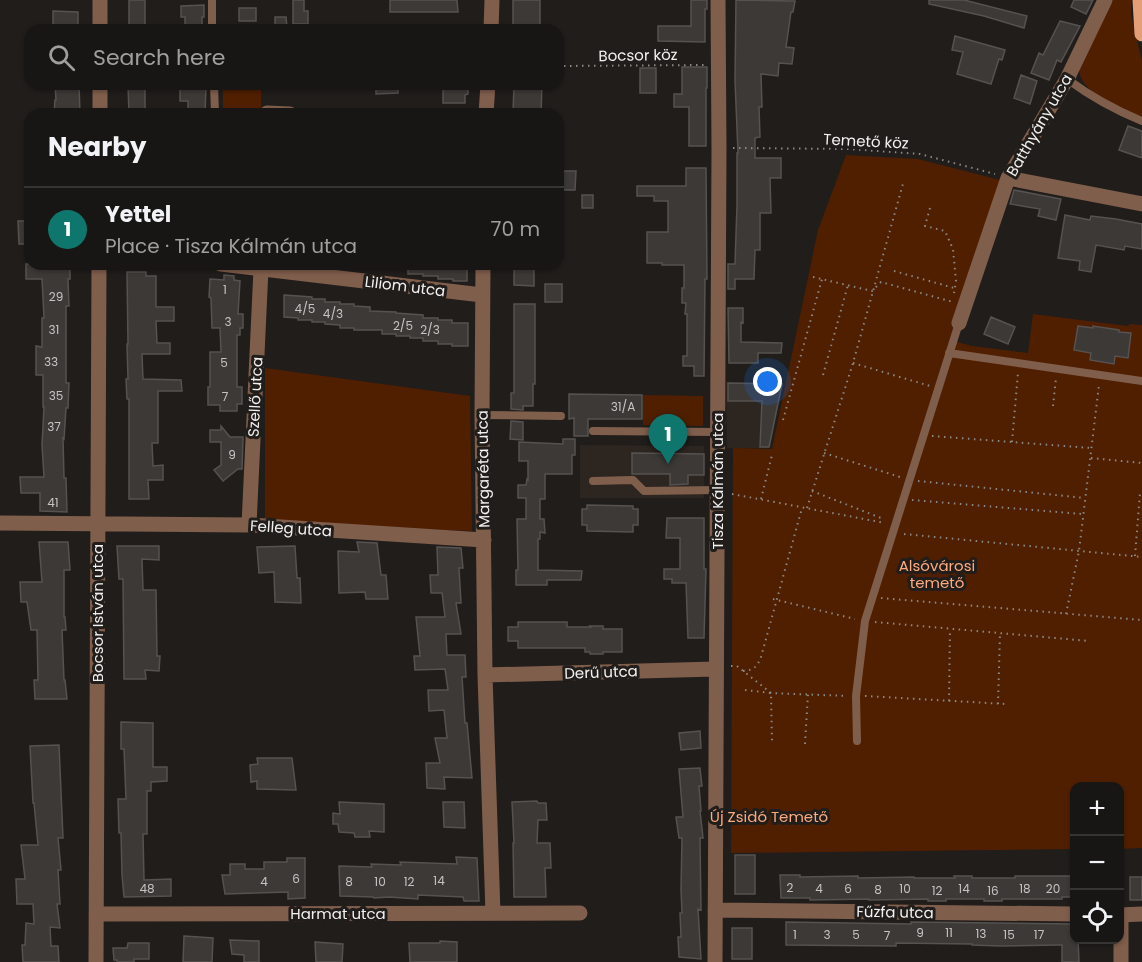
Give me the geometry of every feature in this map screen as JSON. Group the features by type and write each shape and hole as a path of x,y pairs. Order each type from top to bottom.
{"main road":[{"path":"1140,0 1142,34"}],"street":[{"path":"100,0 100,24"},
{"path":"491,24 492,0"},
{"name":"Tisza Kálmán utca","path":"715,962 718,0"},
{"name":"Batthyány utca","path":"959,323 958,304 1008,178 1067,79 1105,0"},
{"path":"99,108 100,90"},
{"path":"486,108 488,90"},
{"path":"1008,178 1142,204"},
{"name":"Bocsor István utca","path":"96,962 99,270"},
{"name":"Szellő utca","path":"249,525 261,270"},
{"name":"Liliom utca","path":"277,270 482,295"},
{"name":"Margaréta utca","path":"483,270 485,675 493,913"},
{"name":"Felleg utca","path":"0,524 249,525 484,540"},
{"name":"Derű utca","path":"485,675 716,669"},
{"name":"Fűzfa utca","path":"715,910 1070,914"},
{"name":"Harmat utca","path":"96,914 580,913"},
{"path":"1124,915 1142,914"},
{"path":"1120,944 1120,962"}],"lane":[{"path":"212,0 212,24"},
{"path":"1067,79 1088,94 1142,121"},
{"path":"214,90 215,108"},
{"path":"857,741 856,696 865,621 959,323"},
{"path":"949,353 1142,381"},
{"path":"482,415 561,416"},
{"path":"593,431 717,432"},
{"path":"593,481 633,480 644,491 717,491"}],"path":[{"name":"Bocsor köz","path":"564,66 718,64"},
{"name":"Temető köz","path":"718,148 849,149 920,154 1008,178"},
{"path":"807,508 853,363 904,180"},
{"path":"872,291 881,282 958,304 954,288 956,281 952,249 945,231 925,226 930,208"},
{"path":"894,271 954,288"},
{"path":"813,277 872,291"},
{"path":"783,420 822,279"},
{"path":"823,375 848,285"},
{"path":"853,363 938,388"},
{"path":"1012,442 1019,364"},
{"path":"1053,406 1057,369"},
{"path":"1066,614 1079,550 1100,375"},
{"path":"923,435 1091,448"},
{"path":"824,453 909,480 1085,498"},
{"path":"761,500 772,455"},
{"path":"1090,458 1142,464"},
{"path":"717,491 807,508 893,529 1142,557"},
{"path":"812,491 881,518"},
{"path":"1135,556 1140,493 1142,494"},
{"path":"903,500 1083,514"},
{"path":"743,671 752,670 758,666 802,507"},
{"path":"872,598 1142,620"},
{"path":"775,599 865,621 1089,641"},
{"path":"949,701 950,629"},
{"path":"998,704 999,633"},
{"path":"745,690 771,693 772,743"},
{"path":"805,744 808,694"}],"shaded area":[{"path":"726,382 783,383 770,448 727,448"},
{"path":"580,445 704,446 704,498 580,498"}],"green space":[{"path":"1111,0 1131,0 1131,15 1142,61 1142,117 1100,97 1085,85 1080,76 1080,63"},
{"path":"223,90 261,90 261,108 223,108"},
{"name":"Alsóvárosi temető","path":"846,155 918,159 1000,180 950,340 972,346 1028,353 1033,314 1128,326 1130,324 1142,325 1142,848 1124,849 1124,782 1070,782 1070,849 731,853 733,448 772,449 818,230"},
{"path":"265,368 470,396 472,531 265,523"},
{"path":"643,395 703,396 703,426 643,425"}],"building":[{"path":"129,0 145,0 145,24 129,24"},
{"path":"293,0 304,0 304,11 308,11 308,24 293,24"},
{"path":"390,0 457,0 458,12 390,12"},
{"path":"513,0 540,0 540,24 513,24"},
{"path":"691,0 707,0 705,42 658,41 658,26 691,26"},
{"path":"736,0 795,1 793,12 791,12 786,47 794,48 792,64 779,63 778,76 761,74 760,137 755,138 755,158 781,158 781,178 770,178 771,213 760,213 760,250 755,250 754,279 735,279 735,289 728,289 728,264 735,264 737,205"},
{"path":"929,0 964,0 1027,16 1024,28 984,16 929,4"},
{"path":"1074,0 1093,0 1086,14 1071,7"},
{"path":"204,5 202,24 185,24 185,17 181,17 181,6"},
{"path":"239,8 256,8 256,21 239,21"},
{"path":"53,11 78,12 78,24 53,24"},
{"path":"275,17 286,17 287,24 275,24"},
{"path":"1060,21 1080,26 1061,62 1057,60 1049,80 1031,73 1039,53 1043,55"},
{"path":"955,36 1005,50 1002,60 999,59 991,84 957,74 963,52 952,50"},
{"path":"682,67 707,67 706,146 689,146 689,107 674,107 674,94 682,94"},
{"path":"640,68 656,68 656,93 640,93"},
{"path":"1021,75 1037,81 1030,104 1014,98"},
{"path":"55,90 79,90 80,108 54,108"},
{"path":"128,90 145,90 145,108 129,108"},
{"path":"180,90 206,90 205,108 188,108 188,101 180,101"},
{"path":"376,90 398,90 398,93 376,94"},
{"path":"443,90 468,90 465,103 443,103"},
{"path":"514,90 542,90 541,108 513,108"},
{"path":"1128,126 1142,131 1142,158 1119,150"},
{"path":"686,168 706,168 707,279 705,279 704,376 694,376 694,366 683,366 683,356 687,356 686,303 682,303 684,265 647,263 647,232 668,232 668,201 654,201 654,196 637,196 637,186 686,186"},
{"path":"564,171 576,171 575,190 564,190"},
{"path":"1014,190 1061,199 1056,220 1038,216 1040,209 1010,204"},
{"path":"582,195 593,195 593,208 582,208"},
{"path":"1065,215 1090,220 1091,216 1142,224 1142,249 1125,246 1124,250 1096,245 1091,272 1079,270 1080,261 1058,258"},
{"path":"18,221 24,221 24,244 19,244"},
{"path":"26,270 70,270 69,306 66,306 68,408 66,408 63,438 67,512 40,511 40,493 21,493 20,477 44,477 43,375 36,375 36,346 42,347 42,318 44,318 42,279 26,279"},
{"path":"408,270 467,270 467,281 438,279 438,276 423,276 423,274 408,274"},
{"path":"514,270 534,270 534,286 514,285"},
{"path":"127,272 146,272 146,276 156,276 156,307 174,307 174,321 156,321 157,343 170,343 170,354 142,354 143,379 181,380 182,391 158,391 158,443 152,443 153,466 163,465 163,480 148,480 149,499 129,499 129,399 127,399 126,379 128,379"},
{"path":"224,275 234,276 234,280 240,281 238,314 243,314 243,328 240,328 240,335 237,335 237,387 242,387 242,404 237,404 237,411 220,411 220,405 208,405 210,352 221,352 220,328 212,328 210,279 224,280"},
{"path":"545,284 562,284 562,302 545,302"},
{"path":"284,295 354,304 354,306 370,307 370,311 423,315 423,318 468,323 468,346 438,344 438,341 423,341 423,338 382,334 382,330 354,330 354,328 340,328 340,325 325,324 325,322 284,317"},
{"path":"514,304 535,304 533,406 523,406 523,410 511,409 511,393 514,393"},
{"path":"728,308 743,308 741,342 782,343 781,353 758,353 758,363 729,363"},
{"path":"991,317 1015,327 1008,344 984,334"},
{"path":"1078,326 1093,328 1093,326 1131,333 1128,358 1115,356 1114,364 1090,360 1091,353 1074,350"},
{"path":"728,383 782,384 769,447 760,447 762,401 728,401"},
{"path":"569,394 642,395 642,419 588,419 588,436 574,436 574,418 569,419"},
{"path":"511,421 523,422 523,440 510,439"},
{"path":"221,426 230,437 243,437 242,469 238,469 223,481 214,470 221,465 221,442 210,442 210,430 221,430"},
{"path":"563,439 575,439 572,474 545,474 545,499 540,499 540,519 544,519 545,533 540,532 540,539 538,539 538,570 582,571 581,580 547,580 547,585 516,585 517,519 526,519 526,498 518,498 518,485 526,485 528,480 528,461 519,461 519,442 563,444"},
{"path":"632,453 704,454 704,475 688,475 688,484 670,485 670,474 632,474"},
{"path":"587,505 633,506 633,509 638,509 638,525 633,525 633,532 587,531 587,525 582,525 582,509 587,509"},
{"path":"667,518 704,518 704,569 706,569 704,638 688,638 686,583 672,583 672,579 664,579 664,569 680,569 680,538 666,538"},
{"path":"39,542 68,542 70,570 64,570 66,630 62,630 67,699 35,699 34,680 38,680 37,630 31,630 27,602 21,602 20,582 42,582"},
{"path":"357,542 377,543 381,575 386,575 388,599 366,599 365,592 339,593 338,551 359,552"},
{"path":"117,546 159,546 159,560 142,559 143,590 156,590 157,656 160,656 159,671 145,670 146,679 124,679 123,579 119,579"},
{"path":"295,546 301,603 275,602 274,572 259,573 257,547"},
{"path":"437,547 461,548 463,568 459,568 461,603 456,603 461,634 446,634 447,655 465,655 466,677 462,677 472,778 444,777 445,789 427,788 426,763 440,763 435,738 447,738 444,710 429,711 428,690 448,690 445,669 415,670 414,656 420,656 416,617 445,617 442,593 431,593 430,575 438,575"},
{"path":"518,622 567,622 567,627 603,626 603,629 622,629 622,652 590,654 590,652 585,652 585,648 518,648 518,641 508,641 508,627 518,627"},
{"path":"121,722 153,723 153,767 167,767 167,781 151,782 151,791 147,791 147,834 143,834 144,880 171,879 171,896 124,897 118,799 126,799"},
{"path":"700,731 701,748 681,750 679,733"},
{"path":"59,745 63,838 58,838 61,870 58,870 60,904 57,904 60,928 50,927 51,946 58,946 59,962 23,962 22,945 25,945 26,923 34,924 33,904 17,904 16,879 25,879 21,845 38,845 30,746"},
{"path":"257,758 292,758 296,790 257,789 257,781 251,782 250,765 258,764"},
{"path":"700,768 702,786 699,786 700,811 703,838 700,838 701,910 698,909 701,959 679,957 678,937 681,937 680,913 682,913 682,838 679,838 676,817 683,817 679,769"},
{"path":"339,802 384,804 384,832 369,831 370,837 355,837 354,833 339,832 338,824 333,824 333,813 340,814"},
{"path":"443,802 464,802 465,828 444,827"},
{"path":"512,802 546,803 547,820 538,820 537,843 550,843 551,868 545,868 546,897 514,897"},
{"path":"735,855 755,855 755,894 735,894"},
{"path":"456,857 477,858 479,901 464,901 463,897 418,895 418,899 340,896 339,866 401,865 400,862 457,864"},
{"path":"287,858 305,858 305,898 288,899 288,892 225,894 222,875 230,875 230,864 245,864 245,869 264,869 264,862 287,862"},
{"path":"780,875 858,876 858,878 1070,876 1070,897 1062,897 1062,899 928,901 928,899 810,900 810,898 781,898"},
{"path":"1130,877 1142,877 1142,900 1130,900"},
{"path":"786,922 1070,924 1070,944 1078,944 1079,962 1062,962 1062,945 896,943 896,946 786,945"},
{"path":"732,928 752,928 752,959 732,959"},
{"path":"184,936 213,938 212,962 183,962"},
{"path":"230,940 259,941 259,962 244,962 244,955 232,954"},
{"path":"440,941 457,942 457,962 410,962 409,943 440,943"},
{"path":"315,942 343,944 342,962 316,962"},
{"path":"128,943 149,943 149,959 134,959 134,962 114,960 113,948 127,948"}],"place":[{"name":"Yettel","path":"668,464"}],"park label":[{"name":"Új Zsidó Temető","path":"769,816"}]}
